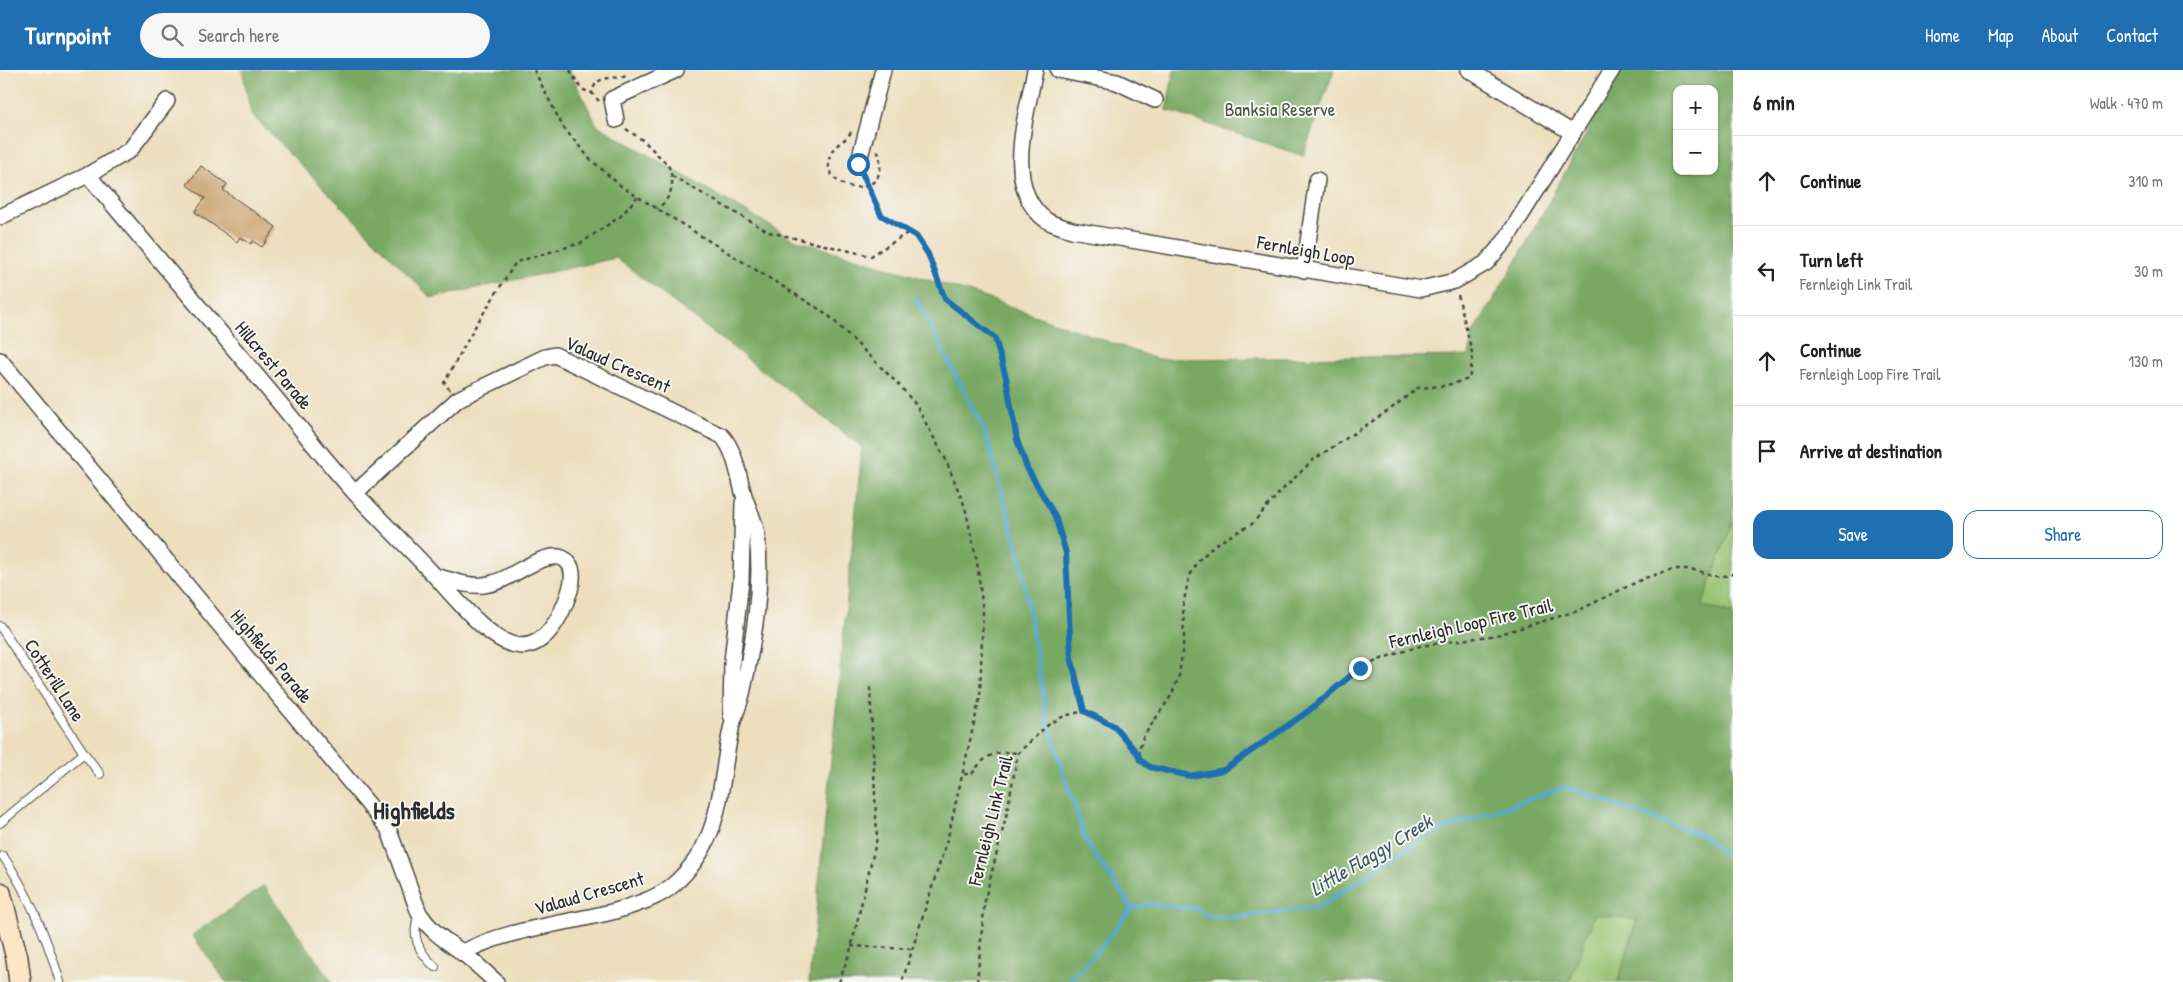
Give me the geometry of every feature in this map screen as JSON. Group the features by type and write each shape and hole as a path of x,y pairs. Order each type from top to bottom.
{"main road":[{"path":"0,894 17,958 20,982"}],"street":[{"path":"616,120 612,99 676,70"},
{"path":"858,164 882,70"},
{"name":"Fernleigh Loop","path":"1035,70 1019,160 1022,185 1032,204 1046,220 1072,230 1420,289 1455,282 1486,263 1505,241 1612,70"},
{"path":"1058,70 1118,82 1155,100"},
{"path":"1469,70 1573,133"},
{"path":"0,217 88,175 130,150 167,101"},
{"name":"Hillcrest Parade","path":"88,175 355,493 436,576 457,602 485,627 504,640 516,645 536,642 548,634 563,608 570,591 573,573 571,565 567,560 555,558 543,559 508,578 482,585 472,585 436,576"},
{"path":"1304,270 1317,180"},
{"name":"Valaud Crescent","path":"355,493 458,399 545,357 555,355 716,432 726,441 738,469 743,494 741,581 730,697 732,726 718,811 702,850 672,886 649,900 588,918 490,939 462,953"},
{"name":"Highfields Parade","path":"0,360 388,828 419,913 437,936 462,953 496,982"}],"lane":[{"name":"Cotterill Lane","path":"0,626 84,753 100,774"},
{"path":"0,823 84,753"},
{"path":"3,856 14,872 31,908 51,953 60,982"},
{"path":"419,913 414,934 419,948 436,967"}],"path":[{"path":"534,70 563,127 590,159 622,187 827,314 900,387 925,420 945,458 965,507 977,562 983,612 980,697 964,774 938,871 902,982"},
{"path":"570,70 581,89 592,93"},
{"path":"616,120 644,141 668,165 672,176 672,187 668,197 657,209"},
{"path":"858,164 881,215 916,236 928,254 945,299 995,338 1006,378 1017,440 1027,468 1055,516 1066,553 1071,657 1084,711 1114,726 1138,754"},
{"path":"672,176 769,232 861,254 871,256 909,232"},
{"path":"458,399 444,383 476,325 516,262 581,243 621,216 637,197"},
{"path":"1138,754 1143,737 1170,696 1179,676 1184,638 1183,605 1189,577 1199,560 1216,544 1252,524 1313,460 1388,411 1418,388 1444,386 1468,379 1473,357 1455,282"},
{"name":"Fernleigh Loop Fire Trail","path":"1138,754 1140,760 1150,767 1190,776 1224,770 1307,712 1360,668 1386,657 1420,646 1496,635 1577,611 1645,578 1672,569 1690,569 1720,577 1733,574"},
{"path":"839,982 851,946 877,838 870,686"},
{"name":"Fernleigh Link Trail","path":"977,982 985,899 1006,817 1018,753 1048,725 1064,716 1084,711"},
{"path":"964,774 972,774 981,761 1000,751 1018,753"},
{"path":"851,946 913,949"}],"green space":[{"path":"242,70 569,70 597,125 793,239 978,295 1157,359 1469,356 1471,336 1518,258 1621,70 1733,70 1733,519 1702,606 1733,614 1733,982 1618,982 1637,920 1595,914 1569,982 809,982 862,447 616,258 431,298 251,114"},
{"name":"Banksia Reserve","path":"1174,70 1334,70 1303,156 1166,110"},
{"path":"1733,519 1733,614 1702,606"},
{"path":"264,886 332,982 226,982 192,935"},
{"path":"1594,914 1637,919 1618,982 1569,982"}],"building":[{"path":"201,166 227,184 223,190 276,227 262,247 253,241 251,244 240,237 237,242 195,212 205,198 187,185"}],"waterway":[{"path":"916,299 984,429 1020,557 1048,725 1086,842 1132,908"},
{"name":"Little Flaggy Creek","path":"1067,982 1093,957 1132,908 1151,904 1195,909 1211,917 1239,917 1319,907 1429,834 1565,787 1702,835 1733,861"}],"district":[{"name":"Highfields","path":"414,811"}],"route":[{"path":"858,164 881,215 916,236 928,254 945,299 995,338 1006,378 1017,440 1027,468 1055,516 1066,553 1071,657 1084,711 1114,726 1138,754 1140,760 1150,767 1190,776 1224,770 1307,712 1360,668"}]}
